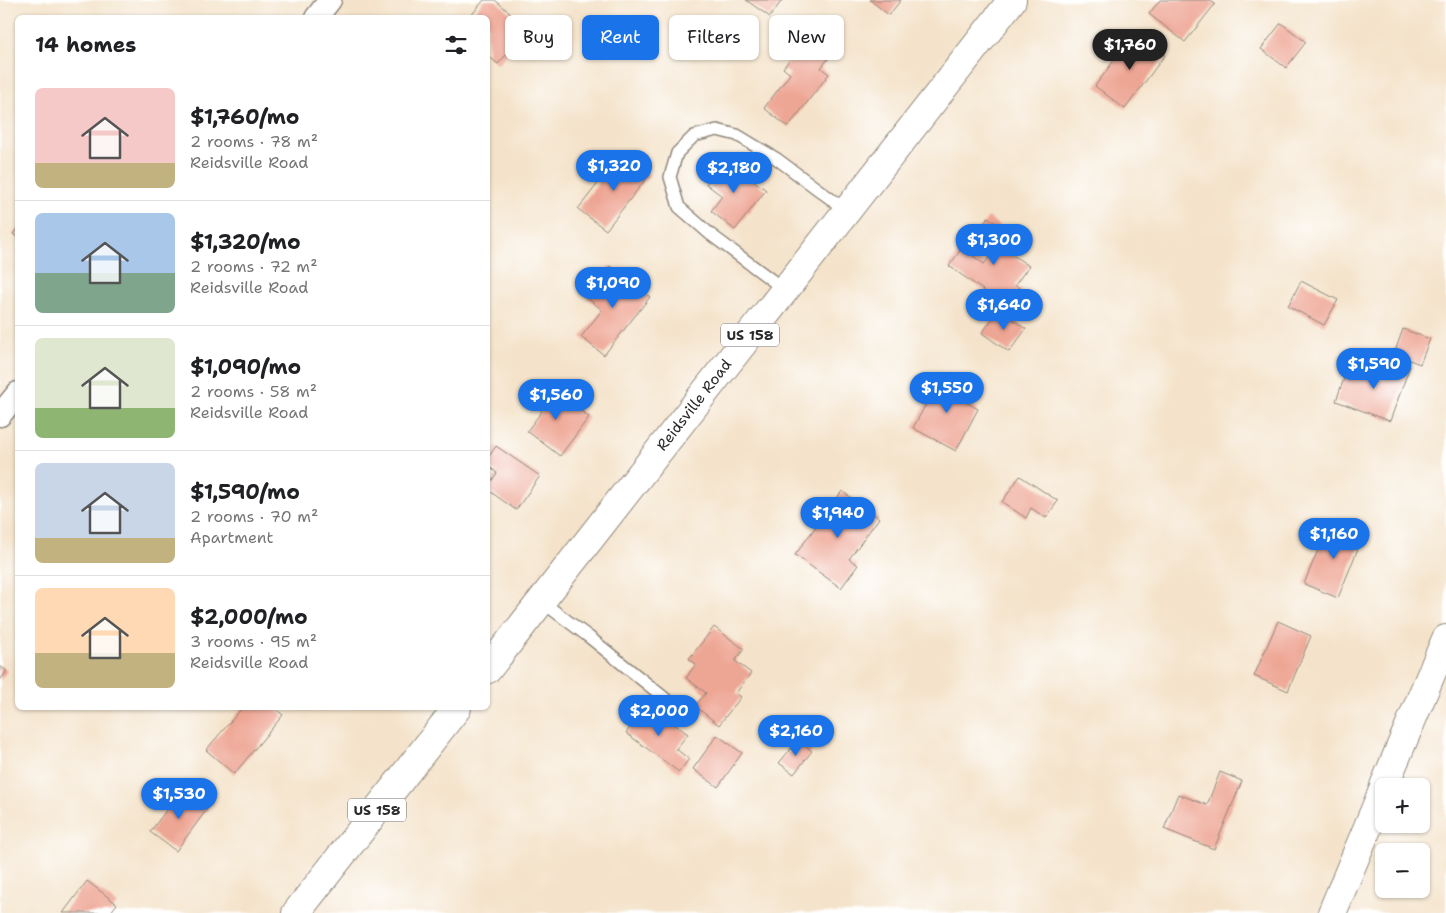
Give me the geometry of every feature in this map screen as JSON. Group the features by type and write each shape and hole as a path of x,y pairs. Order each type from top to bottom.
{"main road":[{"name":"Reidsville Road","path":"491,657 541,601 1012,0"},
{"path":"1388,778 1446,639"},
{"name":"US 158","path":"296,913 455,710"},
{"path":"1332,913 1375,809"}],"street":[{"path":"318,15 330,0"},
{"path":"0,416 15,397"}],"lane":[{"path":"785,290 710,234 679,207 670,177 677,153 694,136 718,130 738,135 777,159 847,211"},
{"path":"541,601 677,708"}],"building":[{"path":"484,0 495,0 513,15 505,15 505,56 498,64 490,58 490,15 472,15"},
{"path":"746,0 782,0 769,16"},
{"path":"870,0 901,0 889,15"},
{"path":"1160,0 1209,0 1215,4 1185,42 1149,14"},
{"path":"1281,23 1306,42 1286,68 1261,49"},
{"path":"1135,32 1165,55 1125,109 1095,86"},
{"path":"789,60 827,60 821,68 829,74 788,127 764,108 790,74 783,68"},
{"path":"622,153 649,175 606,230 578,209"},
{"path":"726,159 766,190 735,230 711,211 722,196 706,184"},
{"path":"988,217 1016,238 1007,251 1029,266 1015,285 1023,291 1010,309 949,266 962,248 984,264 996,248 976,234"},
{"path":"610,266 650,297 604,355 581,337 602,310 586,297"},
{"path":"1301,281 1338,300 1324,325 1288,306"},
{"path":"999,310 1026,329 1009,352 982,333"},
{"path":"1403,329 1430,339 1420,364 1394,354"},
{"path":"1392,359 1410,366 1390,421 1336,401 1348,367 1384,380"},
{"path":"943,373 967,386 960,399 978,409 956,451 913,428"},
{"path":"547,385 589,417 560,456 527,431 542,411 533,404"},
{"path":"496,446 540,476 516,510 490,491 490,483 497,473 490,468 490,455"},
{"path":"1020,476 1058,501 1046,518 1031,508 1026,518 1002,502"},
{"path":"842,491 879,518 849,559 858,565 841,588 795,555"},
{"path":"1329,523 1363,536 1338,598 1304,584"},
{"path":"1278,621 1311,636 1288,691 1254,676"},
{"path":"714,627 744,649 735,661 751,673 736,693 741,697 719,725 695,706 706,693 686,678 696,664 689,659"},
{"path":"0,666 7,671 0,680"},
{"path":"647,704 688,734 676,749 689,759 679,772 626,733"},
{"path":"240,710 277,710 283,715 234,774 206,750"},
{"path":"717,735 742,753 718,787 693,769"},
{"path":"798,740 812,751 794,774 779,763"},
{"path":"1220,772 1242,781 1214,849 1164,829 1178,794 1207,805"},
{"path":"182,789 208,808 176,851 150,832"},
{"path":"87,881 117,904 110,913 63,913"}]}
